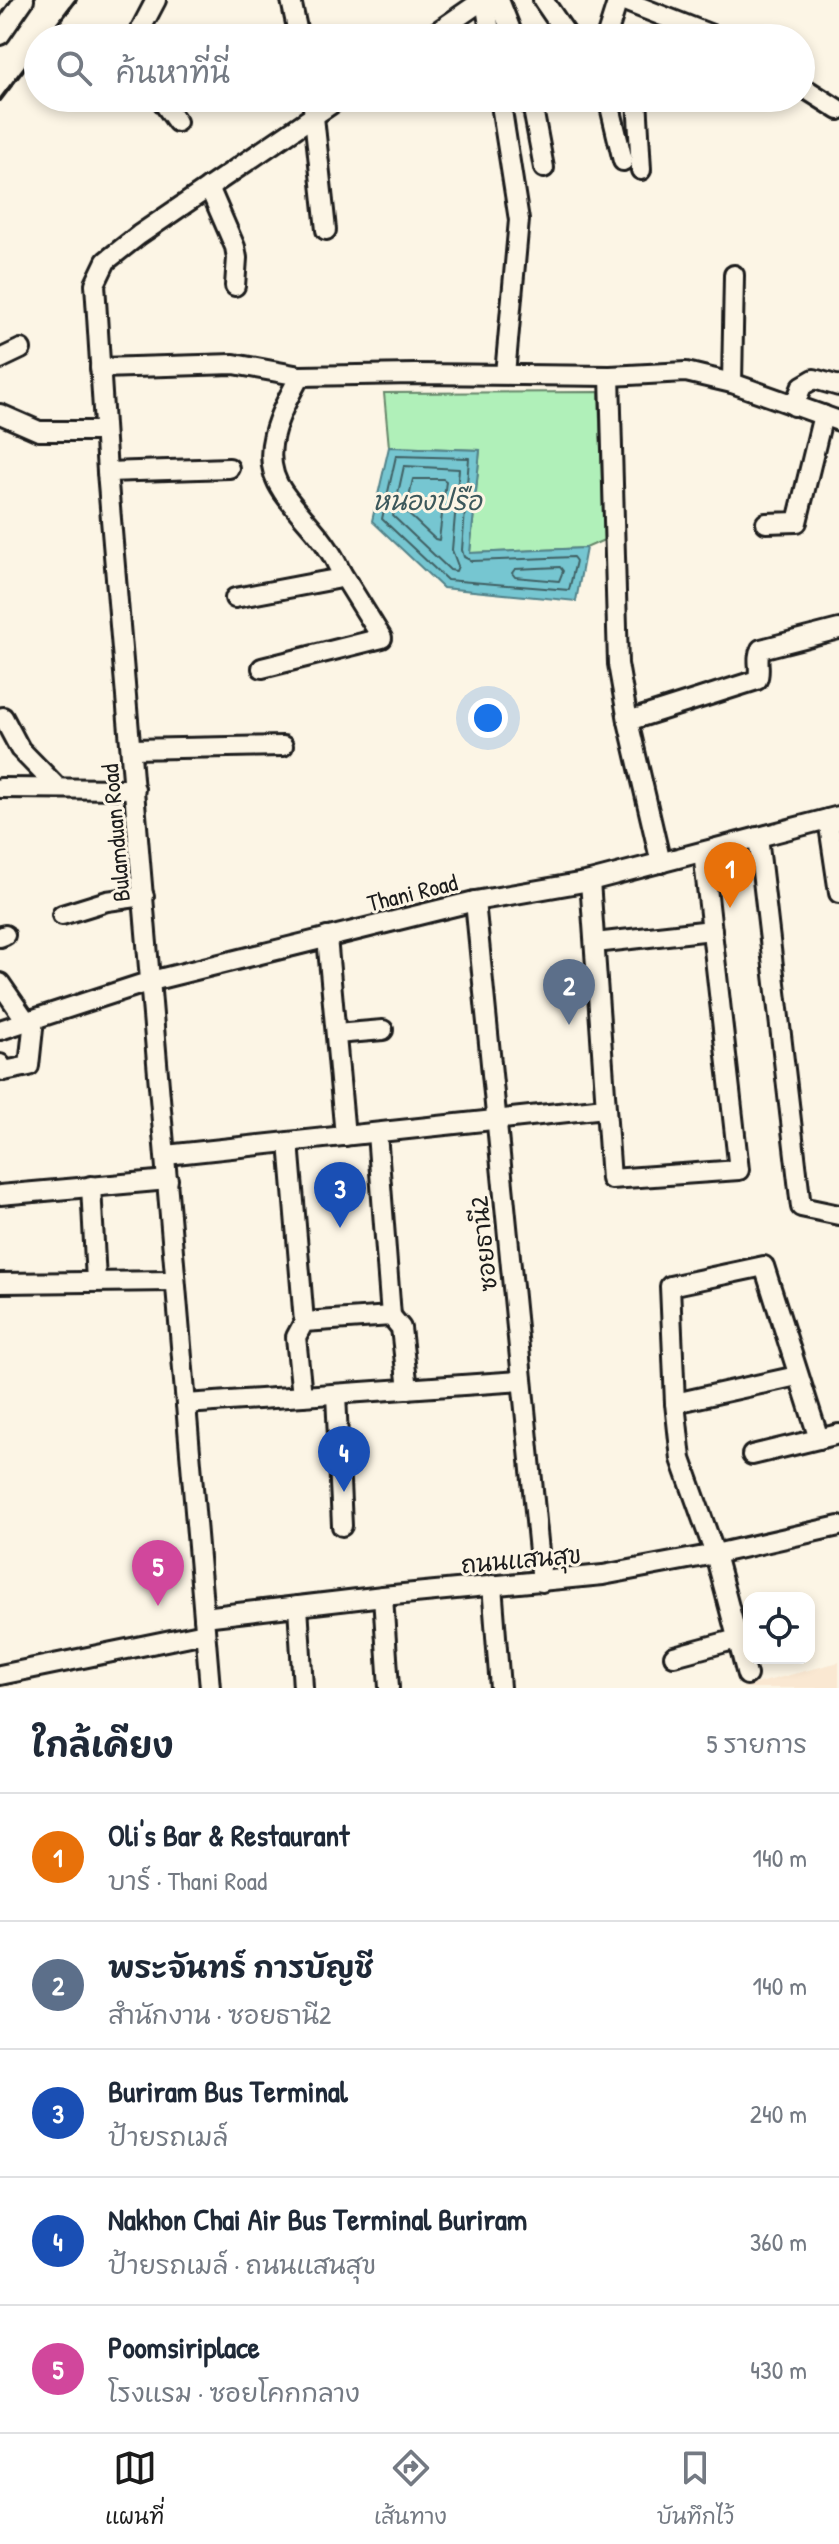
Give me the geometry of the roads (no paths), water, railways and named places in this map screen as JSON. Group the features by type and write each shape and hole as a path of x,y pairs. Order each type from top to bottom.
{"street":[{"path":"0,35 24,0"},
{"path":"143,24 156,0"},
{"path":"291,0 296,24"},
{"path":"449,24 484,0 488,24"},
{"path":"499,0 508,24"},
{"path":"543,0 559,24"},
{"path":"611,24 620,0 683,24"},
{"path":"815,95 839,110"},
{"path":"170,112 177,122"},
{"name":"Bulamduan Road","path":"210,1688 107,472 95,284 106,261 306,112"},
{"path":"315,112 326,230"},
{"path":"502,112 519,220 505,374"},
{"path":"534,112 544,168"},
{"path":"611,112 623,161"},
{"path":"638,112 641,170"},
{"path":"209,187 235,247 235,286"},
{"path":"732,383 734,275"},
{"path":"0,359 21,349"},
{"path":"100,368 234,364 300,376 610,376 686,372 732,383 831,418 797,522 766,523"},
{"path":"262,668 382,638 341,572 331,549 282,491 272,469 270,450 280,412 300,376"},
{"path":"610,376 618,664 661,863"},
{"path":"794,406 802,386 814,379 839,386"},
{"path":"0,414 39,431 104,431"},
{"path":"107,472 229,468"},
{"path":"235,598 336,579 341,572"},
{"path":"628,721 757,680 761,649 839,629"},
{"path":"0,718 3,717 20,749 58,788"},
{"path":"132,749 283,746"},
{"path":"0,788 135,789"},
{"path":"834,817 839,893"},
{"name":"Thani Road","path":"0,1030 151,981 475,901 590,881 834,817"},
{"path":"758,837 801,1207 839,1215"},
{"path":"590,881 611,1179 739,1170 703,852"},
{"path":"62,915 107,901 144,896"},
{"name":"ซอยธานี2","path":"475,901 542,1582"},
{"path":"595,943 712,930"},
{"path":"327,937 345,1136"},
{"path":"0,983 30,1020 29,1066 4,1071 0,1064"},
{"path":"336,1034 383,1030"},
{"path":"166,1155 605,1108"},
{"path":"377,1133 391,1316 401,1328 408,1389"},
{"path":"289,1142 304,1322 296,1337 302,1396"},
{"path":"0,1195 168,1180"},
{"path":"91,1186 96,1281"},
{"path":"747,1675 742,1645 715,1554 681,1459 675,1403 670,1286 764,1266 819,1439"},
{"path":"0,1283 175,1281"},
{"path":"304,1322 391,1316"},
{"path":"675,1403 797,1376"},
{"path":"186,1404 521,1381"},
{"path":"336,1394 342,1526"},
{"path":"752,1455 839,1434"},
{"name":"ถนนแสนสุข","path":"0,1675 204,1625 298,1606 603,1575 839,1526"},
{"path":"492,1585 500,1688"},
{"path":"383,1596 389,1688"},
{"path":"298,1606 303,1688"},
{"path":"674,1656 742,1645"}],"water":[{"name":"หนองปรือ","path":"389,447 480,450 470,553 586,548 576,601 443,588 372,521"}],"railway":[{"path":"58,24 76,0"},
{"path":"0,100 24,68"}],"place":[{"name":"Oli's Bar & Restaurant","path":"730,908"},
{"name":"พระจันทร์ การบัญชี","path":"569,1025"},
{"name":"Buriram Bus Terminal","path":"340,1228"},
{"name":"Nakhon Chai Air Bus Terminal Buriram","path":"344,1492"},
{"name":"Poomsiriplace","path":"158,1606"}]}
